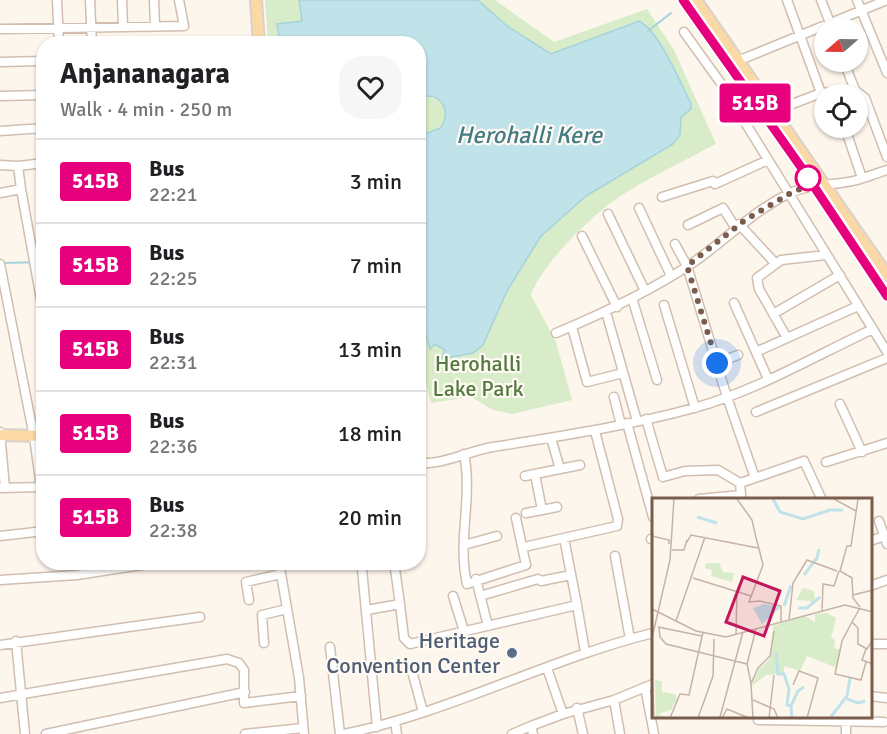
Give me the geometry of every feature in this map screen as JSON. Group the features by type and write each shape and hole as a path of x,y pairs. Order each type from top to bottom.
{"main road":[{"path":"256,0 258,36"},
{"path":"692,4 740,60 824,184 883,263 887,275"},
{"path":"692,4 732,71 887,296"},
{"path":"0,434 36,436"}],"street":[{"path":"57,0 59,36"},
{"path":"90,0 92,36"},
{"path":"122,0 123,27"},
{"path":"154,0 155,26"},
{"path":"0,29 184,26 179,0"},
{"path":"787,0 818,84"},
{"path":"821,0 828,18"},
{"path":"857,0 887,73"},
{"path":"846,18 887,0"},
{"path":"740,60 814,31"},
{"path":"684,32 720,82 887,352"},
{"path":"0,62 36,61"},
{"path":"720,82 732,71"},
{"path":"0,96 36,95"},
{"path":"774,111 814,96"},
{"path":"868,106 887,157"},
{"path":"0,131 36,129"},
{"path":"848,138 862,178"},
{"path":"662,197 713,181 715,184 768,160"},
{"path":"0,165 36,164"},
{"path":"18,166 36,273"},
{"path":"556,333 617,307 687,266 737,225 789,194 811,184 862,178 887,170"},
{"path":"0,193 21,189"},
{"path":"639,208 670,276"},
{"path":"688,225 723,208 775,262"},
{"path":"608,213 645,291"},
{"path":"582,236 617,307"},
{"path":"675,244 687,266 727,397 755,478"},
{"path":"787,338 756,282 775,262 826,255"},
{"path":"0,264 36,423"},
{"path":"773,314 840,275"},
{"path":"632,298 657,380"},
{"path":"734,303 768,379"},
{"path":"664,305 695,408"},
{"path":"756,352 858,306"},
{"path":"606,312 623,373 663,477 685,471 718,470 740,483 804,461 821,498"},
{"path":"572,327 587,382 623,373"},
{"path":"426,464 474,450 595,431 695,408 768,379 873,329"},
{"path":"717,363 738,356"},
{"path":"756,412 887,358"},
{"path":"614,397 652,515"},
{"path":"840,404 862,452"},
{"path":"524,547 618,524 595,431"},
{"path":"0,434 2,488 36,488"},
{"path":"551,438 560,470"},
{"path":"826,462 887,443"},
{"path":"464,454 468,486 464,545 467,584 476,579 489,579 526,565 516,518"},
{"path":"525,476 580,465"},
{"path":"535,474 542,510"},
{"path":"740,483 741,498"},
{"path":"526,513 557,507"},
{"path":"879,521 886,538"},
{"path":"0,536 36,532"},
{"path":"464,545 497,536"},
{"path":"564,538 585,652"},
{"path":"615,556 630,639"},
{"path":"0,580 105,570"},
{"path":"245,734 304,731 301,696 280,570"},
{"path":"362,570 368,610 377,727"},
{"path":"395,570 404,638 410,644 577,605"},
{"path":"249,600 246,582 281,574"},
{"path":"480,596 538,579 541,581 571,575"},
{"path":"476,579 488,626"},
{"path":"872,585 887,580"},
{"path":"453,596 464,631"},
{"path":"368,610 400,604"},
{"path":"264,643 262,615 287,609"},
{"path":"0,645 200,617"},
{"path":"330,647 342,734 395,722 547,668 585,652 652,633"},
{"path":"16,641 23,693 25,734"},
{"path":"0,698 227,659 240,663 244,670 244,703 301,696"},
{"path":"547,668 562,714"},
{"path":"412,671 423,712"},
{"path":"512,734 532,730 577,708 614,700 649,686 652,715"},
{"path":"46,734 245,692"},
{"path":"872,696 887,698"},
{"path":"614,700 620,734"},
{"path":"577,708 583,734"},
{"path":"652,719 654,734"},
{"path":"758,720 884,722"},
{"path":"846,720 846,734"},
{"path":"395,722 398,734"}],"green space":[{"path":"265,0 299,0 302,21 277,24 279,36 268,36"},
{"name":"Herohalli Lake Park","path":"478,0 495,0 554,42 647,9 674,50 716,144 642,183 608,205 582,228 545,270 531,295 556,342 572,400 512,414 493,410 471,397 431,403 426,386 426,336 430,348 435,344 445,350 441,359 473,353 483,345 507,291 541,236 586,196 673,144 680,135 681,117 691,103 660,45 645,23 634,22 551,54 507,26"},
{"path":"426,96 440,100 447,112 443,125 428,133 426,132"}],"water":[{"name":"Herohalli Kere","path":"299,0 478,0 507,26 551,54 639,21 647,26 662,46 691,104 691,109 681,117 680,135 673,144 586,196 541,236 507,291 483,345 473,353 441,359 445,350 435,344 430,349 426,335 426,132 440,128 444,122 445,109 438,99 426,96 426,36 279,36 277,24 302,21"}],"waterway":[{"path":"648,31 671,13"},
{"path":"3,263 36,262"}],"bus line":[{"name":"515B","path":"683,0 801,167 887,296"}],"place":[{"name":"Heritage Convention Center","path":"512,653"}],"route":[{"path":"717,363 687,266 745,220 811,184 808,178"}]}
